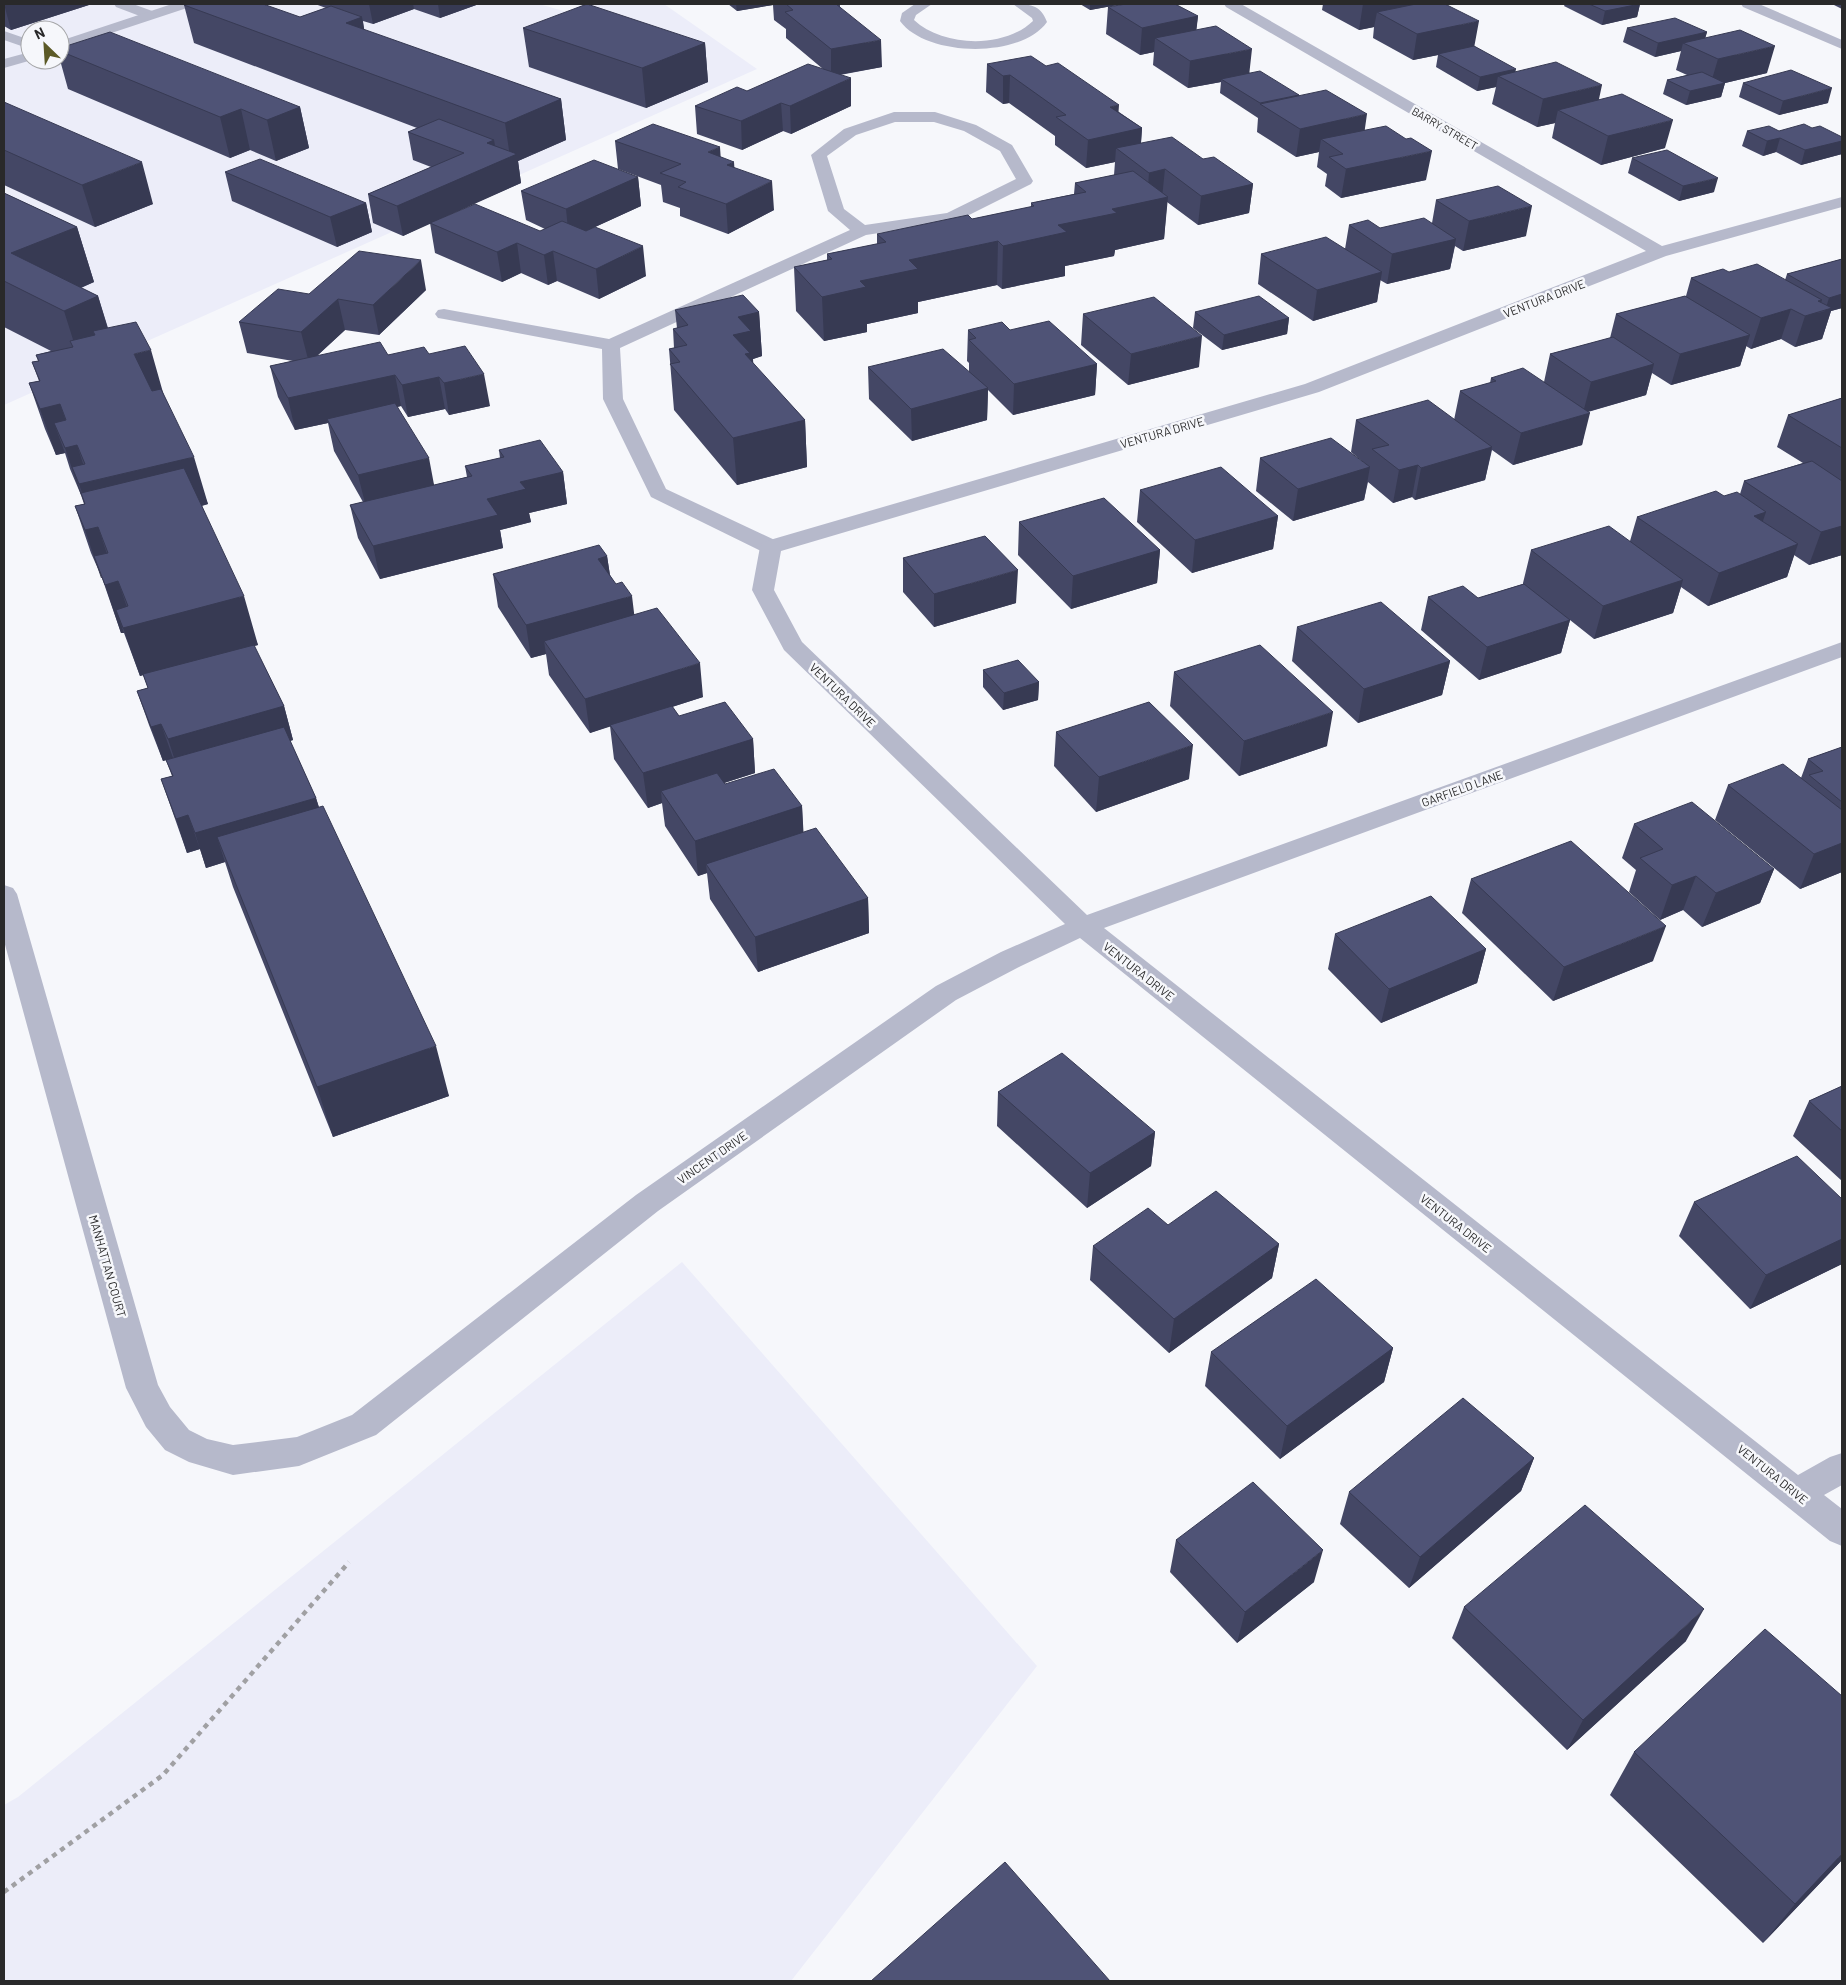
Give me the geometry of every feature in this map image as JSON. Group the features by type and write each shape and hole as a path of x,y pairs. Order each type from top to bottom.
{"street":[{"path":"122,4 150,16"},
{"path":"70,43 185,4"},
{"path":"925,4 909,14 907,21 912,30 944,42 964,44 1007,41 1024,36 1035,30 1040,22 1037,14 1029,7 1020,4"},
{"name":"BARRY STREET","path":"1231,4 1660,252"},
{"path":"1748,4 1842,45"},
{"path":"4,35 20,42"},
{"path":"4,64 20,59"},
{"path":"444,314 611,345 862,231 951,217 1025,181 1006,148 970,128 935,117 894,117 850,132 819,155 836,211 862,231"},
{"name":"VENTURA DRIVE","path":"1842,202 1660,252 1312,388 771,547 763,590 792,645 1083,926 1842,1530"},
{"path":"611,345 613,399 658,493 771,547"},
{"name":"GARFIELD LANE","path":"1083,926 1842,649"},
{"name":"MANHATTAN COURT","path":"4,894 142,1388 158,1417 177,1440 200,1452 233,1460 298,1451 364,1425"},
{"name":"VINCENT DRIVE","path":"364,1425 647,1202 938,999 1011,959 1083,926"},
{"path":"1796,1493 1842,1468"}],"path":[{"path":"4,1892 163,1775 349,1562"}],"shaded area":[{"path":"4,4 539,4 567,12 585,4 664,4 757,69 4,405"},
{"path":"682,1262 1037,1666 791,1981 4,1981 4,1805 18,1797"}],"building":[{"path":"263,4 300,17 331,6 362,17 346,23 561,99 505,123 184,5"},
{"path":"587,4 705,43 642,68 523,28"},
{"path":"786,4 836,4 881,40 831,49 785,12 793,10"},
{"path":"1126,4 1175,4 1198,16 1142,28 1108,7"},
{"path":"1416,4 1445,4 1479,21 1417,34 1377,12"},
{"path":"1589,4 1640,4 1605,11"},
{"path":"1675,18 1707,32 1658,43 1627,28"},
{"path":"1216,26 1252,49 1190,61 1155,38"},
{"path":"1740,30 1775,46 1718,59 1683,43"},
{"path":"110,32 300,107 267,120 241,109 220,117 70,55 70,45"},
{"path":"1474,46 1516,69 1480,77 1438,54"},
{"path":"1031,56 1046,66 1058,63 1119,105 1110,107 1142,128 1088,140 1056,117 1066,115 1010,75 1003,76 987,64"},
{"path":"1556,62 1602,85 1543,99 1498,76"},
{"path":"808,64 851,78 790,106 781,103 741,121 695,106 737,87 747,91"},
{"path":"1791,70 1832,88 1783,101 1743,83"},
{"path":"1260,71 1299,95 1260,103 1221,79"},
{"path":"1702,72 1725,83 1690,91 1667,80"},
{"path":"1326,90 1367,114 1300,129 1260,104"},
{"path":"1622,94 1673,120 1608,136 1558,110"},
{"path":"4,102 142,162 82,185 4,150"},
{"path":"439,119 494,140 487,143 517,154 397,206 368,194 464,153 408,132"},
{"path":"653,124 720,147 708,152 734,162 727,165 772,181 726,204 678,187 686,182 660,173 681,164 615,141"},
{"path":"1804,124 1812,128 1820,126 1842,137 1842,141 1805,150 1780,138 1767,141 1747,131 1769,126 1779,131"},
{"path":"1386,126 1406,139 1411,138 1432,151 1346,169 1329,157 1343,154 1321,139"},
{"path":"1172,137 1203,159 1214,157 1253,184 1201,196 1165,169 1149,173 1116,148"},
{"path":"1667,150 1718,178 1683,186 1632,158"},
{"path":"260,159 366,203 330,217 225,172"},
{"path":"594,160 638,177 566,209 521,191"},
{"path":"1133,171 1168,197 1112,209 1117,213 1058,225 1067,232 1003,246 998,241 909,260 918,269 860,281 866,287 822,297 794,267 832,259 827,254 886,242 877,234 968,215 972,219 1034,206 1031,203 1086,192 1075,183"},
{"path":"1498,186 1532,206 1469,221 1436,200"},
{"path":"4,193 77,227 11,253 98,296 64,311 4,281"},
{"path":"475,204 540,231 562,221 586,231 595,227 643,246 596,269 553,251 544,255 517,243 497,252 430,223"},
{"path":"1424,218 1456,239 1392,254 1349,225 1368,220 1380,228"},
{"path":"1326,237 1382,272 1317,290 1261,254"},
{"path":"359,251 421,260 373,305 338,299 301,332 239,322 278,289 309,294"},
{"path":"1842,259 1842,294 1829,298 1787,274"},
{"path":"1757,264 1822,300 1818,301 1832,308 1805,316 1791,309 1761,318 1691,278 1723,269 1729,272"},
{"path":"743,295 759,312 738,317 751,331 733,335 750,353 745,354 805,420 733,438 670,364 680,362 669,349 687,345 673,329 688,325 675,310"},
{"path":"1259,296 1289,318 1224,335 1195,312"},
{"path":"1685,296 1750,335 1680,354 1616,314"},
{"path":"1154,297 1202,336 1131,354 1083,314"},
{"path":"1049,321 1097,364 1014,384 969,340 976,338 968,330 1002,322 1010,330"},
{"path":"136,322 151,350 134,354 152,391 161,389 194,457 79,484 72,467 85,464 77,445 65,448 54,423 66,420 60,404 40,409 29,383 40,381 32,362 39,361 36,355 73,347 70,341 95,335 93,331"},
{"path":"1613,337 1654,364 1591,382 1550,354"},
{"path":"380,342 388,355 424,347 429,354 465,346 484,374 444,383 439,377 402,385 395,375 288,398 270,366"},
{"path":"943,349 988,388 911,409 868,367"},
{"path":"1523,368 1590,413 1521,433 1460,391 1496,381 1491,378"},
{"path":"1842,398 1842,448 1788,415"},
{"path":"1428,400 1492,447 1421,468 1418,465 1399,470 1372,449 1389,445 1356,420"},
{"path":"395,403 429,458 358,475 327,419"},
{"path":"1331,438 1370,467 1298,489 1260,458"},
{"path":"540,440 563,472 520,482 526,489 487,499 498,515 373,546 350,505 472,476 465,466 504,457 499,450"},
{"path":"1812,461 1842,481 1842,526 1821,532 1744,481"},
{"path":"1221,467 1278,516 1195,540 1140,490"},
{"path":"184,468 244,596 123,628 116,610 128,606 118,581 105,585 94,556 108,553 98,527 85,530 75,506 85,504 81,493"},
{"path":"1716,491 1724,496 1737,492 1766,512 1754,516 1798,544 1719,573 1637,517"},
{"path":"1104,498 1160,550 1073,576 1019,522"},
{"path":"1609,526 1683,580 1603,606 1531,550"},
{"path":"985,536 1018,570 934,594 903,558"},
{"path":"599,545 607,556 598,559 616,584 622,582 632,596 526,625 493,574"},
{"path":"1524,584 1570,620 1487,647 1428,597 1463,586 1478,598"},
{"path":"1381,602 1450,661 1364,689 1297,627"},
{"path":"657,608 700,663 585,699 544,641"},
{"path":"254,645 284,706 168,739 161,724 151,727 137,691 148,688 143,674"},
{"path":"1260,645 1333,712 1244,741 1174,672"},
{"path":"1018,660 1039,682 1004,693 983,670"},
{"path":"725,702 753,739 643,773 610,725 672,706 679,716"},
{"path":"1149,702 1193,745 1099,777 1056,732"},
{"path":"284,727 316,798 195,833 188,815 176,819 161,779 173,776 166,760"},
{"path":"1842,747 1842,802 1809,775 1823,771 1808,759"},
{"path":"1783,764 1842,810 1842,843 1814,854 1728,785"},
{"path":"774,769 802,806 695,841 661,791 717,773 725,784"},
{"path":"1692,802 1774,869 1716,893 1696,876 1672,885 1640,858 1663,849 1634,824"},
{"path":"323,806 436,1046 317,1087 217,837"},
{"path":"816,828 868,898 755,937 706,864"},
{"path":"1571,841 1666,926 1564,967 1471,879"},
{"path":"1431,896 1486,949 1389,989 1335,934"},
{"path":"1062,1053 1155,1132 1090,1173 998,1092"},
{"path":"1842,1086 1842,1131 1809,1101"},
{"path":"1797,1156 1842,1199 1842,1239 1766,1275 1694,1202"},
{"path":"1216,1191 1279,1244 1174,1319 1093,1246 1148,1208 1168,1225"},
{"path":"1316,1279 1393,1348 1287,1426 1211,1352"},
{"path":"1463,1398 1534,1458 1420,1557 1349,1492"},
{"path":"1253,1482 1323,1550 1245,1612 1176,1540"},
{"path":"1585,1505 1704,1609 1583,1720 1464,1607"},
{"path":"1765,1629 1842,1696 1842,1854 1795,1904 1634,1752"},
{"path":"1005,1862 1110,1981 871,1981"}]}
